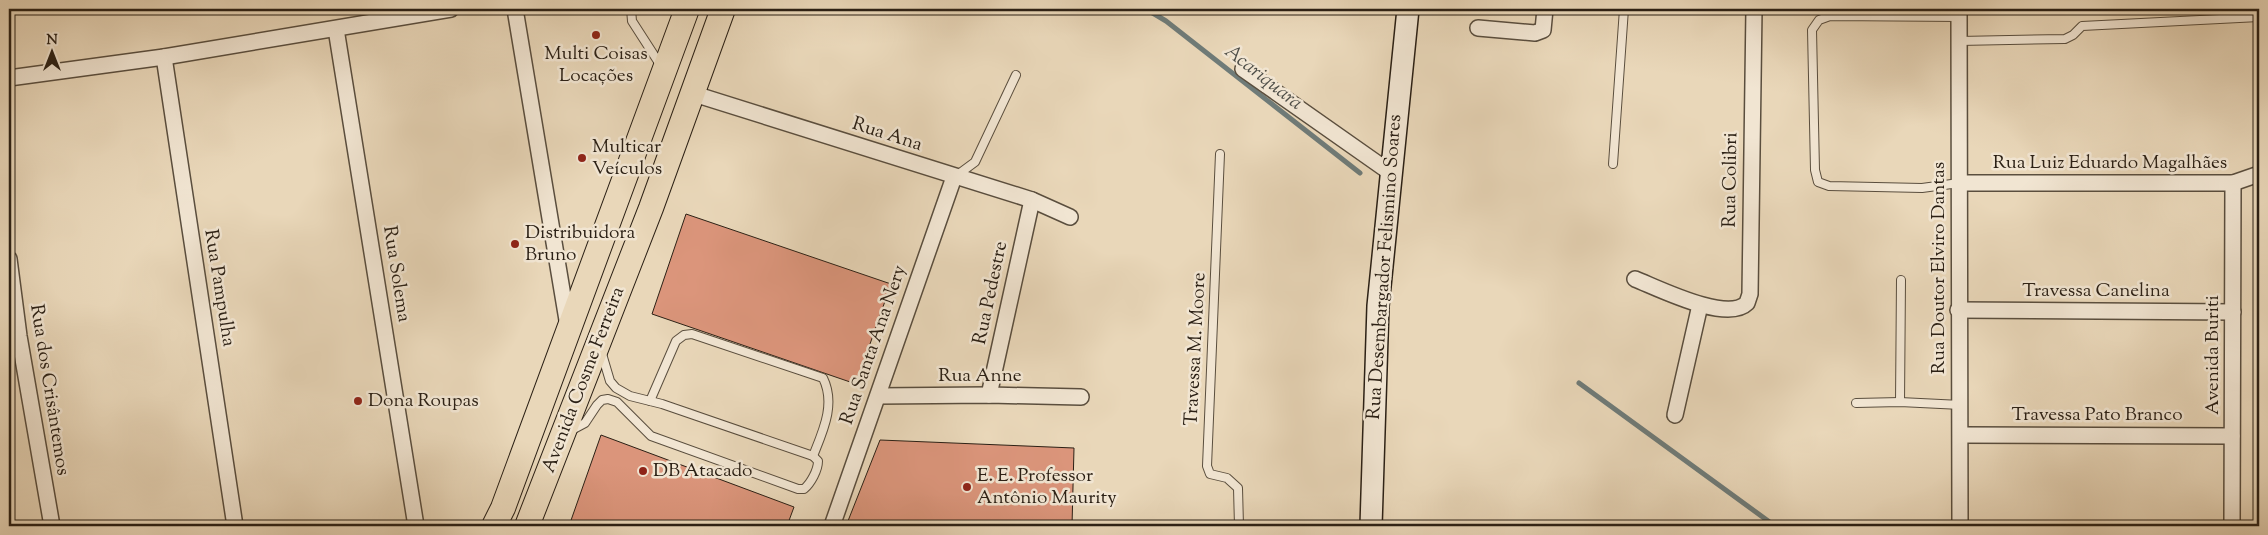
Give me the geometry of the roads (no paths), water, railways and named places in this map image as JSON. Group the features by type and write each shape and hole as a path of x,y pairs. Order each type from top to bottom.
{"main road":[{"name":"Avenida Cosme Ferreira","path":"494,526 503,508 687,9"},
{"name":"Avenida Cosme Ferreira","path":"527,526 651,208 691,93 723,9"}],"street":[{"path":"9,78 164,57 451,9"},
{"path":"515,9 568,328"},
{"name":"Rua Desembargador Felismino Soares","path":"1371,526 1378,306 1408,9"},
{"path":"1478,28 1535,33 1543,30 1545,9"},
{"name":"Rua Colibri","path":"1635,279 1700,305 1735,308 1744,306 1749,299 1754,9"},
{"name":"Rua Doutor Elviro Dantas","path":"1959,13 1958,310 1962,434 1960,526"},
{"name":"Rua Solema","path":"336,28 416,526"},
{"name":"Rua Pampulha","path":"164,57 235,526"},
{"path":"1243,69 1391,173"},
{"name":"Rua Ana","path":"691,93 1032,200 1070,217"},
{"name":"Rua Luiz Eduardo Magalhães","path":"1959,183 2233,183 2259,174"},
{"name":"Rua Santa Ana Nery","path":"832,526 954,177"},
{"name":"Avenida Buriti","path":"2232,526 2233,183"},
{"name":"Rua Pedestre","path":"989,394 1032,200"},
{"name":"Rua dos Crisântemos","path":"9,259 14,341 52,526"},
{"path":"1675,415 1700,305"},
{"name":"Travessa Canelina","path":"1958,310 2233,312"},
{"name":"Rua Anne","path":"878,396 989,394 1081,397"},
{"name":"Travessa Pato Branco","path":"1962,434 2232,436"}],"lane":[{"path":"631,9 632,21 664,71"},
{"path":"1613,164 1624,9"},
{"path":"1959,13 1830,16 1819,20 1812,30 1815,170 1818,182 1829,186 1922,188 1959,183"},
{"path":"1959,41 2065,38 2073,35 2082,26 2259,17"},
{"path":"954,177 975,162 1016,75"},
{"name":"Travessa M. Moore","path":"1220,154 1207,466 1210,474 1227,478 1238,488 1239,526"},
{"path":"1900,402 1901,280"},
{"path":"650,401 676,341 684,335 692,334 823,378 829,390 826,423 813,456"},
{"path":"564,434 585,423 597,405 602,400 608,399 617,402 650,436 798,489 804,490 809,486 818,466 818,460 813,456 630,396 616,388 607,374 599,342"},
{"path":"1856,403 1900,402 1961,405"}],"waterway":[{"name":"Acariquara","path":"1146,9 1166,21 1360,173"},
{"path":"1579,383 1775,526"}],"place":[{"name":"Multi Coisas Locações","path":"596,35"},
{"name":"Multicar Veículos","path":"582,158"},
{"name":"Distribuidora Bruno","path":"515,244"},
{"name":"Dona Roupas","path":"358,401"},
{"name":"DB Atacado","path":"643,471"},
{"name":"E. E. Professor Antônio Maurity","path":"967,487"}]}
